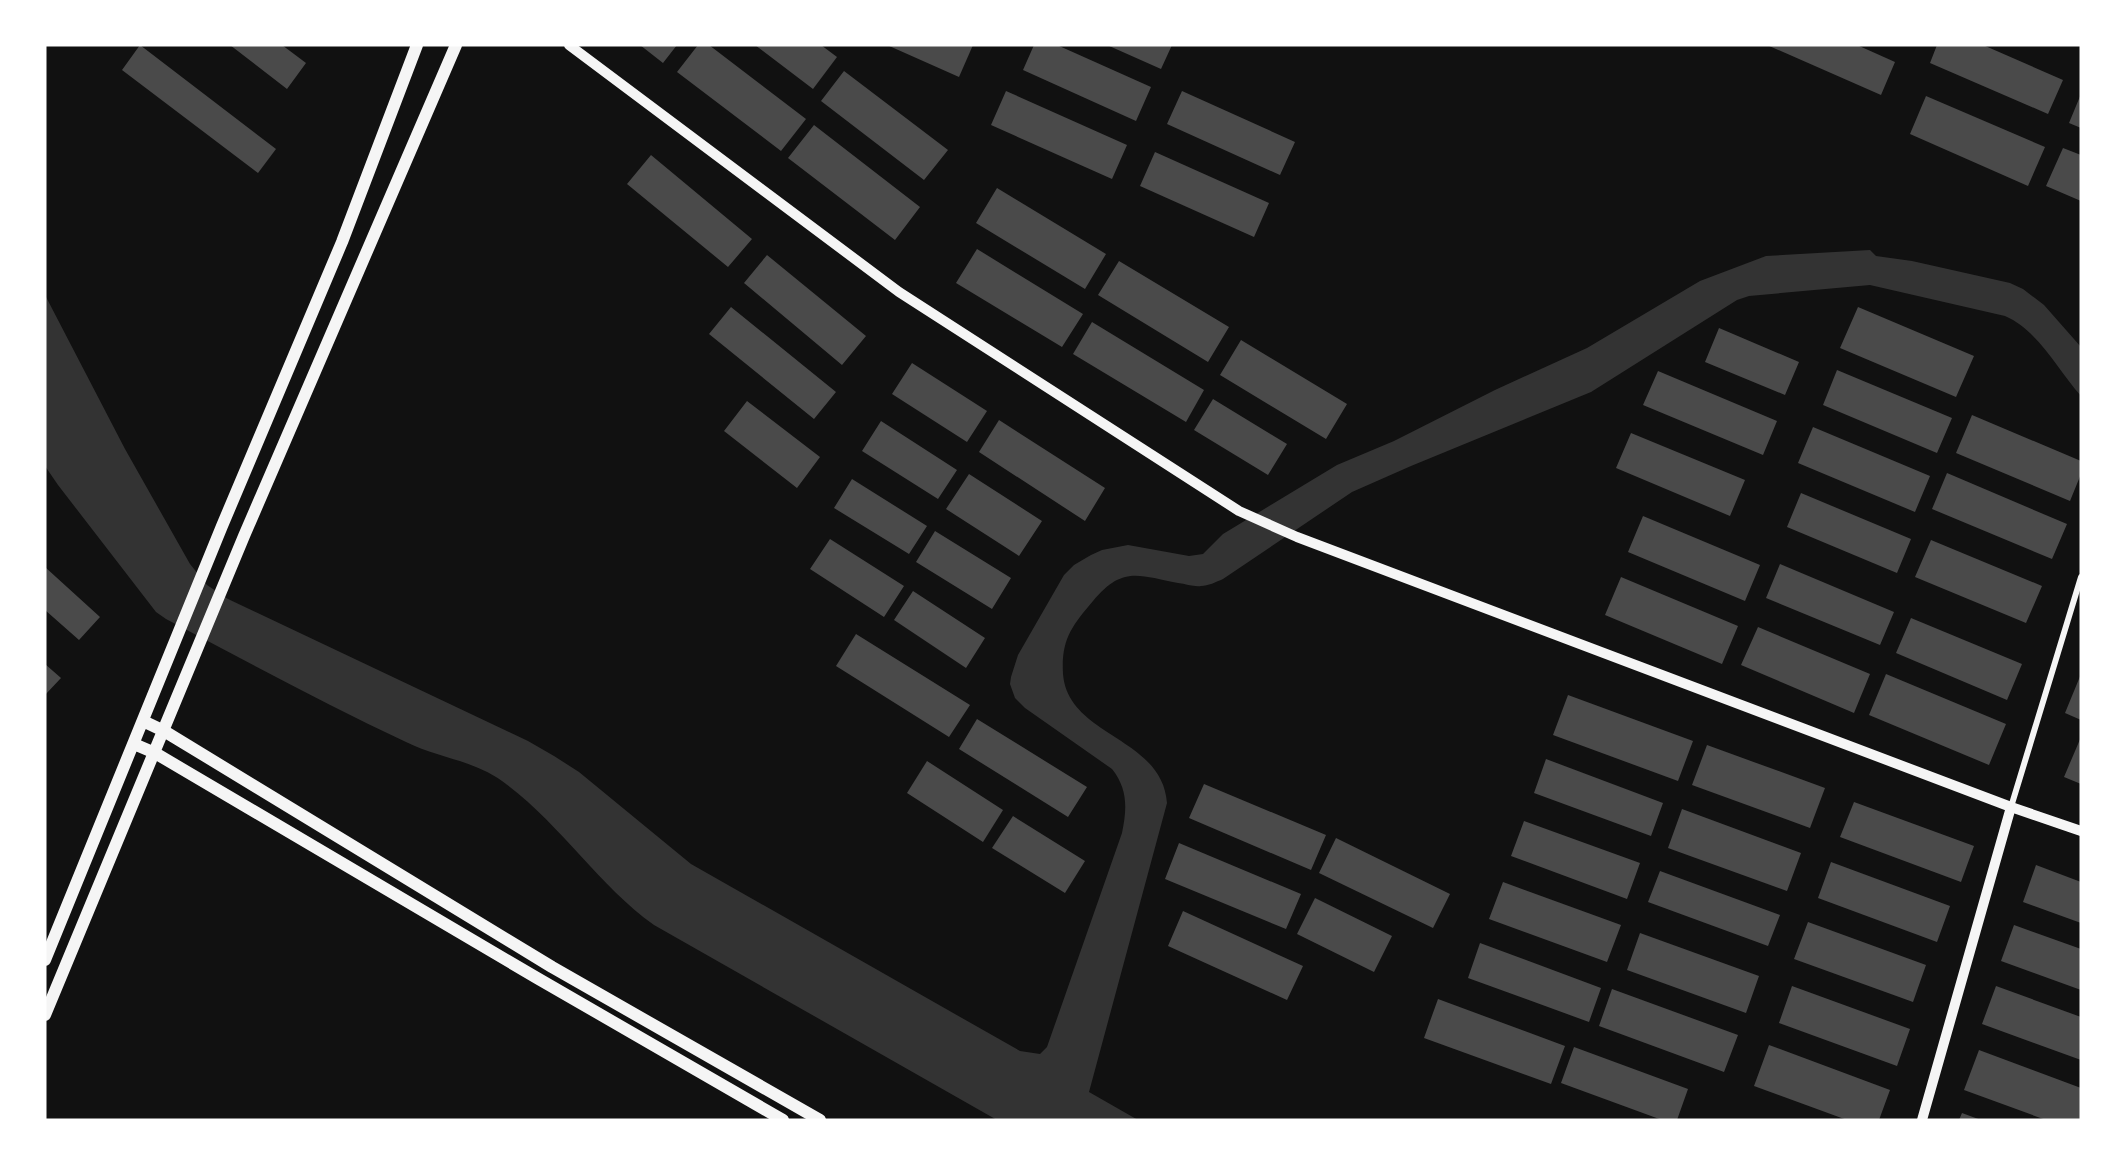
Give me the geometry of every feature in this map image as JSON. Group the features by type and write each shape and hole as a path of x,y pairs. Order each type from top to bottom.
{"main road":[{"path":"45,960 169,654 342,242 417,45"},
{"path":"45,1015 244,536 456,45"},
{"path":"143,721 164,731 552,967 820,1120"},
{"path":"134,744 155,753 783,1120"}],"street":[{"path":"569,45 899,292 1239,511 1297,537 2081,831"},
{"path":"1922,1120 2081,577"}],"shaded area":[{"path":"1870,250 1876,256 1912,261 2010,283 2023,289 2044,305 2081,347 2081,396 2038,341 2028,331 2005,316 1870,285 1749,296 1737,300 1591,392 1352,492 1223,579 1209,585 1198,586 1131,576 1113,582 1093,601 1079,618 1066,642 1063,674 1069,695 1081,711 1097,725 1133,749 1149,763 1161,781 1167,803 1089,1092 1138,1120 997,1120 654,925 614,891 542,815 491,774 418,747 376,728 156,612 45,466 45,295 125,449 190,564 207,585 228,599 528,741 579,772 691,864 1020,1051 1040,1054 1047,1047 1122,833 1125,816 1124,792 1112,769 1025,708 1015,698 1010,684 1018,655 1064,575 1074,565 1102,550 1128,545 1189,556 1203,554 1223,534 1337,465 1394,441 1495,390 1587,348 1700,281 1766,256"}],"building":[{"path":"140,45 276,149 258,173 122,70"},
{"path":"230,45 282,45 306,63 287,89"},
{"path":"640,45 677,45 663,63"},
{"path":"698,45 709,45 806,119 781,151 677,72"},
{"path":"755,45 821,45 837,57 813,89"},
{"path":"887,45 973,45 959,77"},
{"path":"1034,45 1057,45 1151,87 1136,121 1023,70"},
{"path":"1107,45 1172,45 1161,69"},
{"path":"1767,45 1857,45 1895,62 1881,95"},
{"path":"1937,45 1983,45 2063,80 2048,114 1930,63"},
{"path":"844,71 948,150 924,180 821,101"},
{"path":"1006,91 1127,145 1112,179 991,125"},
{"path":"1182,91 1295,142 1280,175 1167,124"},
{"path":"2081,94 2081,128 2069,123"},
{"path":"1926,96 2045,147 2028,186 1910,134"},
{"path":"814,125 920,207 895,240 788,158"},
{"path":"2063,148 2081,155 2081,201 2046,186"},
{"path":"1155,152 1269,203 1254,237 1140,186"},
{"path":"651,155 752,239 728,267 627,184"},
{"path":"997,188 1106,254 1085,289 976,223"},
{"path":"977,249 1083,314 1062,347 956,283"},
{"path":"767,255 866,336 842,365 744,283"},
{"path":"1119,261 1229,327 1208,362 1098,295"},
{"path":"731,307 836,392 814,419 709,334"},
{"path":"1858,307 1974,356 1956,397 1840,348"},
{"path":"1092,322 1204,390 1186,422 1073,354"},
{"path":"1719,328 1799,362 1785,395 1705,362"},
{"path":"1241,340 1347,404 1326,439 1220,375"},
{"path":"912,363 987,411 967,442 892,394"},
{"path":"1837,370 1952,418 1937,453 1823,405"},
{"path":"1658,371 1777,421 1763,455 1643,405"},
{"path":"1213,399 1287,444 1268,475 1194,430"},
{"path":"747,401 820,457 797,488 724,431"},
{"path":"1972,415 2081,461 2081,474 2070,501 1956,453"},
{"path":"999,420 1105,488 1085,521 979,452"},
{"path":"881,421 957,470 938,499 862,451"},
{"path":"1813,427 1930,476 1915,512 1798,463"},
{"path":"1631,433 1745,480 1730,516 1616,468"},
{"path":"1947,473 2067,524 2052,559 1932,509"},
{"path":"969,474 1042,521 1019,556 946,509"},
{"path":"852,479 927,526 909,554 834,508"},
{"path":"1801,493 1911,539 1897,573 1787,527"},
{"path":"1643,516 1760,565 1745,601 1628,552"},
{"path":"935,531 1011,578 992,609 916,562"},
{"path":"830,539 904,586 884,617 810,569"},
{"path":"1931,540 2042,586 2026,623 1915,577"},
{"path":"1780,564 1894,612 1880,645 1766,598"},
{"path":"45,567 100,617 79,640 45,610"},
{"path":"1621,577 1738,626 1722,664 1605,615"},
{"path":"913,591 985,638 966,668 894,620"},
{"path":"1911,618 2022,664 2007,700 1896,653"},
{"path":"1758,627 1870,674 1854,713 1741,665"},
{"path":"856,634 970,705 949,737 836,666"},
{"path":"45,664 61,678 45,695"},
{"path":"1886,674 2006,724 1989,765 1869,715"},
{"path":"2081,674 2081,720 2065,713"},
{"path":"1568,695 1693,741 1678,781 1553,735"},
{"path":"977,719 1087,787 1068,817 959,749"},
{"path":"2081,737 2081,784 2064,777"},
{"path":"1707,745 1825,788 1810,828 1692,785"},
{"path":"1546,759 1663,803 1651,836 1534,793"},
{"path":"927,761 1003,810 983,842 907,793"},
{"path":"1204,784 1326,835 1311,870 1189,818"},
{"path":"1854,802 1974,846 1961,882 1840,837"},
{"path":"1682,809 1801,853 1787,891 1668,848"},
{"path":"1013,816 1085,861 1065,893 992,848"},
{"path":"1524,821 1640,863 1627,899 1511,856"},
{"path":"1336,838 1450,894 1433,928 1319,873"},
{"path":"1179,843 1301,894 1286,929 1165,879"},
{"path":"1831,862 1950,906 1937,942 1818,898"},
{"path":"2036,865 2081,882 2081,923 2023,902"},
{"path":"1660,871 1780,915 1768,946 1648,902"},
{"path":"1503,882 1621,925 1607,962 1489,919"},
{"path":"1315,898 1392,936 1374,972 1297,934"},
{"path":"1183,911 1303,966 1287,1000 1168,946"},
{"path":"1808,922 1926,965 1913,1002 1794,959"},
{"path":"2014,925 2081,949 2081,990 2001,961"},
{"path":"1640,933 1759,976 1746,1013 1627,970"},
{"path":"1480,943 1601,988 1589,1022 1468,978"},
{"path":"1792,986 1910,1029 1897,1066 1779,1023"},
{"path":"1996,986 2081,1017 2081,1060 1982,1024"},
{"path":"1612,989 1738,1035 1724,1072 1599,1026"},
{"path":"1438,999 1565,1046 1551,1084 1424,1038"},
{"path":"1769,1045 1890,1090 1879,1120 1847,1120 1754,1086"},
{"path":"1574,1047 1688,1089 1677,1120 1662,1120 1561,1083"},
{"path":"1979,1050 2081,1088 2081,1120 2046,1120 1964,1090"},
{"path":"1962,1113 1981,1120 1959,1120"}]}
